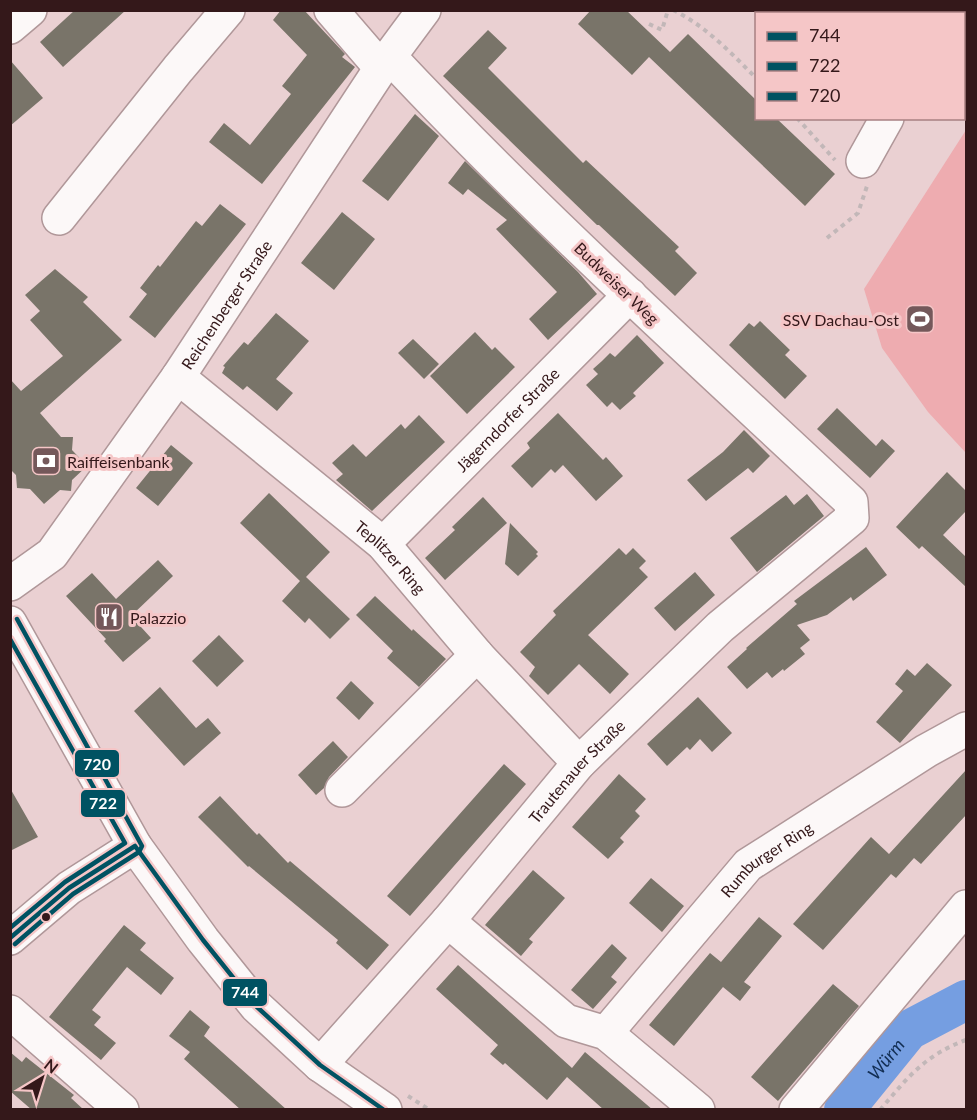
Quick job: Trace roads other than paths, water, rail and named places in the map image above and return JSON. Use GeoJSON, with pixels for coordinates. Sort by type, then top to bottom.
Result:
{"type":"FeatureCollection","features":[{"type":"Feature","properties":{"kind":"street"},"geometry":{"type":"LineString","coordinates":[[10,27],[30,10]]}},
{"type":"Feature","properties":{"kind":"street"},"geometry":{"type":"LineString","coordinates":[[59,218],[228,10]]}},
{"type":"Feature","properties":{"kind":"street","name":"Budweiser Weg"},"geometry":{"type":"LineString","coordinates":[[331,10],[851,502]]}},
{"type":"Feature","properties":{"kind":"street","name":"Reichenberger Straße"},"geometry":{"type":"LineString","coordinates":[[10,584],[52,554],[178,377],[385,63],[424,10]]}},
{"type":"Feature","properties":{"kind":"street"},"geometry":{"type":"LineString","coordinates":[[863,161],[886,120]]}},
{"type":"Feature","properties":{"kind":"street","name":"Jägerndorfer Straße"},"geometry":{"type":"LineString","coordinates":[[383,544],[630,295]]}},
{"type":"Feature","properties":{"kind":"street","name":"Teplitzer Ring"},"geometry":{"type":"LineString","coordinates":[[178,377],[383,544],[477,655],[579,763]]}},
{"type":"Feature","properties":{"kind":"street","name":"Trautenauer Straße"},"geometry":{"type":"LineString","coordinates":[[320,1065],[448,921],[579,763],[720,627],[852,518],[851,502]]}},
{"type":"Feature","properties":{"kind":"street"},"geometry":{"type":"LineString","coordinates":[[10,623],[135,846],[203,940],[256,1006],[320,1065],[392,1100]]}},
{"type":"Feature","properties":{"kind":"street"},"geometry":{"type":"LineString","coordinates":[[342,790],[477,655]]}},
{"type":"Feature","properties":{"kind":"street","name":"Rumburger Ring"},"geometry":{"type":"LineString","coordinates":[[606,1033],[748,865],[926,751],[966,729]]}},
{"type":"Feature","properties":{"kind":"street"},"geometry":{"type":"LineString","coordinates":[[10,938],[69,888],[135,846]]}},
{"type":"Feature","properties":{"kind":"street"},"geometry":{"type":"LineString","coordinates":[[795,1110],[966,907]]}},
{"type":"Feature","properties":{"kind":"street"},"geometry":{"type":"LineString","coordinates":[[448,921],[566,1021],[606,1033],[698,1110]]}},
{"type":"Feature","properties":{"kind":"street"},"geometry":{"type":"LineString","coordinates":[[10,1012],[122,1110]]}},
{"type":"Feature","properties":{"kind":"waterway","name":"Würm"},"geometry":{"type":"LineString","coordinates":[[844,1110],[909,1030],[966,1000]]}},
{"type":"Feature","properties":{"kind":"place","name":"SSV Dachau-Ost"},"geometry":{"type":"Point","coordinates":[920,319]}},
{"type":"Feature","properties":{"kind":"place","name":"Raiffeisenbank"},"geometry":{"type":"Point","coordinates":[46,461]}},
{"type":"Feature","properties":{"kind":"place","name":"Palazzio"},"geometry":{"type":"Point","coordinates":[109,617]}}]}
